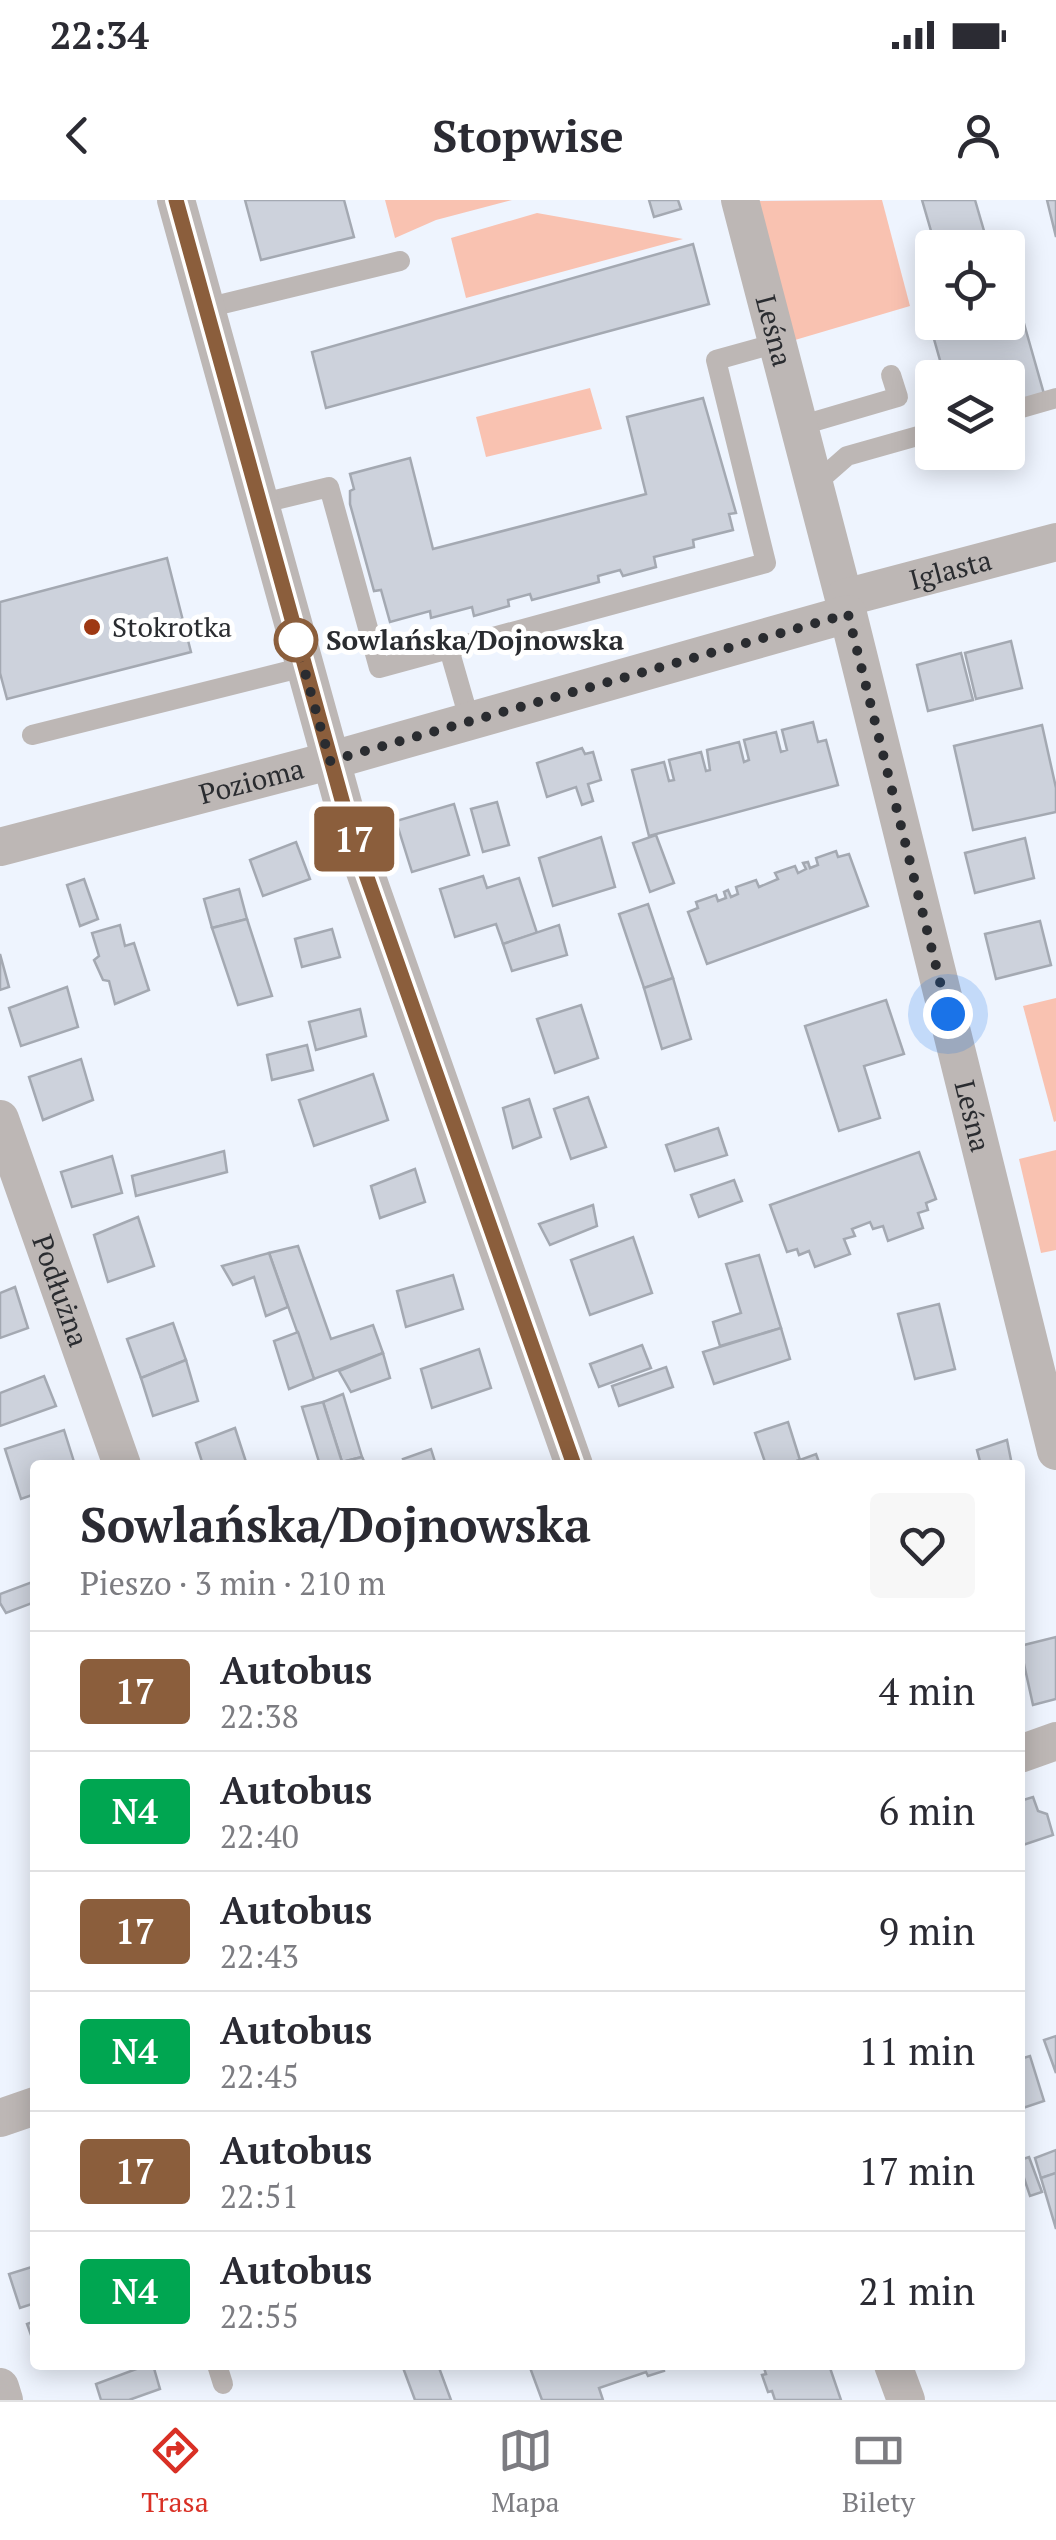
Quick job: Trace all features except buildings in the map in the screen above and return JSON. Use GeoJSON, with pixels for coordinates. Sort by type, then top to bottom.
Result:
{"type":"FeatureCollection","features":[{"type":"Feature","properties":{"kind":"street"},"geometry":{"type":"LineString","coordinates":[[176,200],[330,761],[572,1460]]}},
{"type":"Feature","properties":{"kind":"street","name":"Leśna"},"geometry":{"type":"LineString","coordinates":[[740,200],[846,606],[1056,1451]]}},
{"type":"Feature","properties":{"kind":"street","name":"Iglasta"},"geometry":{"type":"LineString","coordinates":[[846,606],[1056,542]]}},
{"type":"Feature","properties":{"kind":"street","name":"Pozioma"},"geometry":{"type":"LineString","coordinates":[[0,846],[470,722],[846,606]]}},
{"type":"Feature","properties":{"kind":"street","name":"Podłużna"},"geometry":{"type":"LineString","coordinates":[[0,1119],[120,1460]]}},
{"type":"Feature","properties":{"kind":"street"},"geometry":{"type":"LineString","coordinates":[[1025,1752],[1056,1741]]}},
{"type":"Feature","properties":{"kind":"street"},"geometry":{"type":"LineString","coordinates":[[0,2118],[30,2108]]}},
{"type":"Feature","properties":{"kind":"street"},"geometry":{"type":"LineString","coordinates":[[895,2370],[906,2400]]}},
{"type":"Feature","properties":{"kind":"street"},"geometry":{"type":"LineString","coordinates":[[0,2387],[4,2400]]}},
{"type":"Feature","properties":{"kind":"lane"},"geometry":{"type":"LineString","coordinates":[[206,308],[400,261]]}},
{"type":"Feature","properties":{"kind":"lane"},"geometry":{"type":"LineString","coordinates":[[259,504],[329,486],[379,668],[766,562],[716,360],[778,343]]}},
{"type":"Feature","properties":{"kind":"lane"},"geometry":{"type":"LineString","coordinates":[[799,426],[898,397],[892,376]]}},
{"type":"Feature","properties":{"kind":"lane"},"geometry":{"type":"LineString","coordinates":[[1025,407],[1056,398]]}},
{"type":"Feature","properties":{"kind":"lane"},"geometry":{"type":"LineString","coordinates":[[814,485],[848,456],[915,437]]}},
{"type":"Feature","properties":{"kind":"lane"},"geometry":{"type":"LineString","coordinates":[[450,650],[470,722]]}},
{"type":"Feature","properties":{"kind":"lane"},"geometry":{"type":"LineString","coordinates":[[32,735],[304,667]]}},
{"type":"Feature","properties":{"kind":"shaded area"},"geometry":{"type":"Polygon","coordinates":[[[385,200],[512,200],[436,220],[395,238],[385,200]]]}},
{"type":"Feature","properties":{"kind":"shaded area"},"geometry":{"type":"Polygon","coordinates":[[[882,200],[910,306],[795,340],[759,201],[882,200]]]}},
{"type":"Feature","properties":{"kind":"shaded area"},"geometry":{"type":"Polygon","coordinates":[[[537,213],[683,239],[466,298],[451,238],[537,213]]]}},
{"type":"Feature","properties":{"kind":"shaded area"},"geometry":{"type":"Polygon","coordinates":[[[590,388],[602,429],[486,457],[476,417],[590,388]]]}},
{"type":"Feature","properties":{"kind":"shaded area"},"geometry":{"type":"Polygon","coordinates":[[[1056,998],[1056,1121],[1054,1122],[1023,1006],[1056,998]]]}},
{"type":"Feature","properties":{"kind":"shaded area"},"geometry":{"type":"Polygon","coordinates":[[[1056,1150],[1056,1250],[1041,1253],[1019,1159],[1056,1150]]]}},
{"type":"Feature","properties":{"kind":"bus line","name":"17"},"geometry":{"type":"LineString","coordinates":[[176,200],[350,829],[572,1460]]}},
{"type":"Feature","properties":{"kind":"place","name":"Stokrotka"},"geometry":{"type":"Point","coordinates":[92,627]}},
{"type":"Feature","properties":{"kind":"place","name":"Sowlańska/Dojnowska"},"geometry":{"type":"Point","coordinates":[296,640]}},
{"type":"Feature","properties":{"kind":"route"},"geometry":{"type":"LineString","coordinates":[[296,640],[330,761],[848,614],[948,1014]]}}]}
